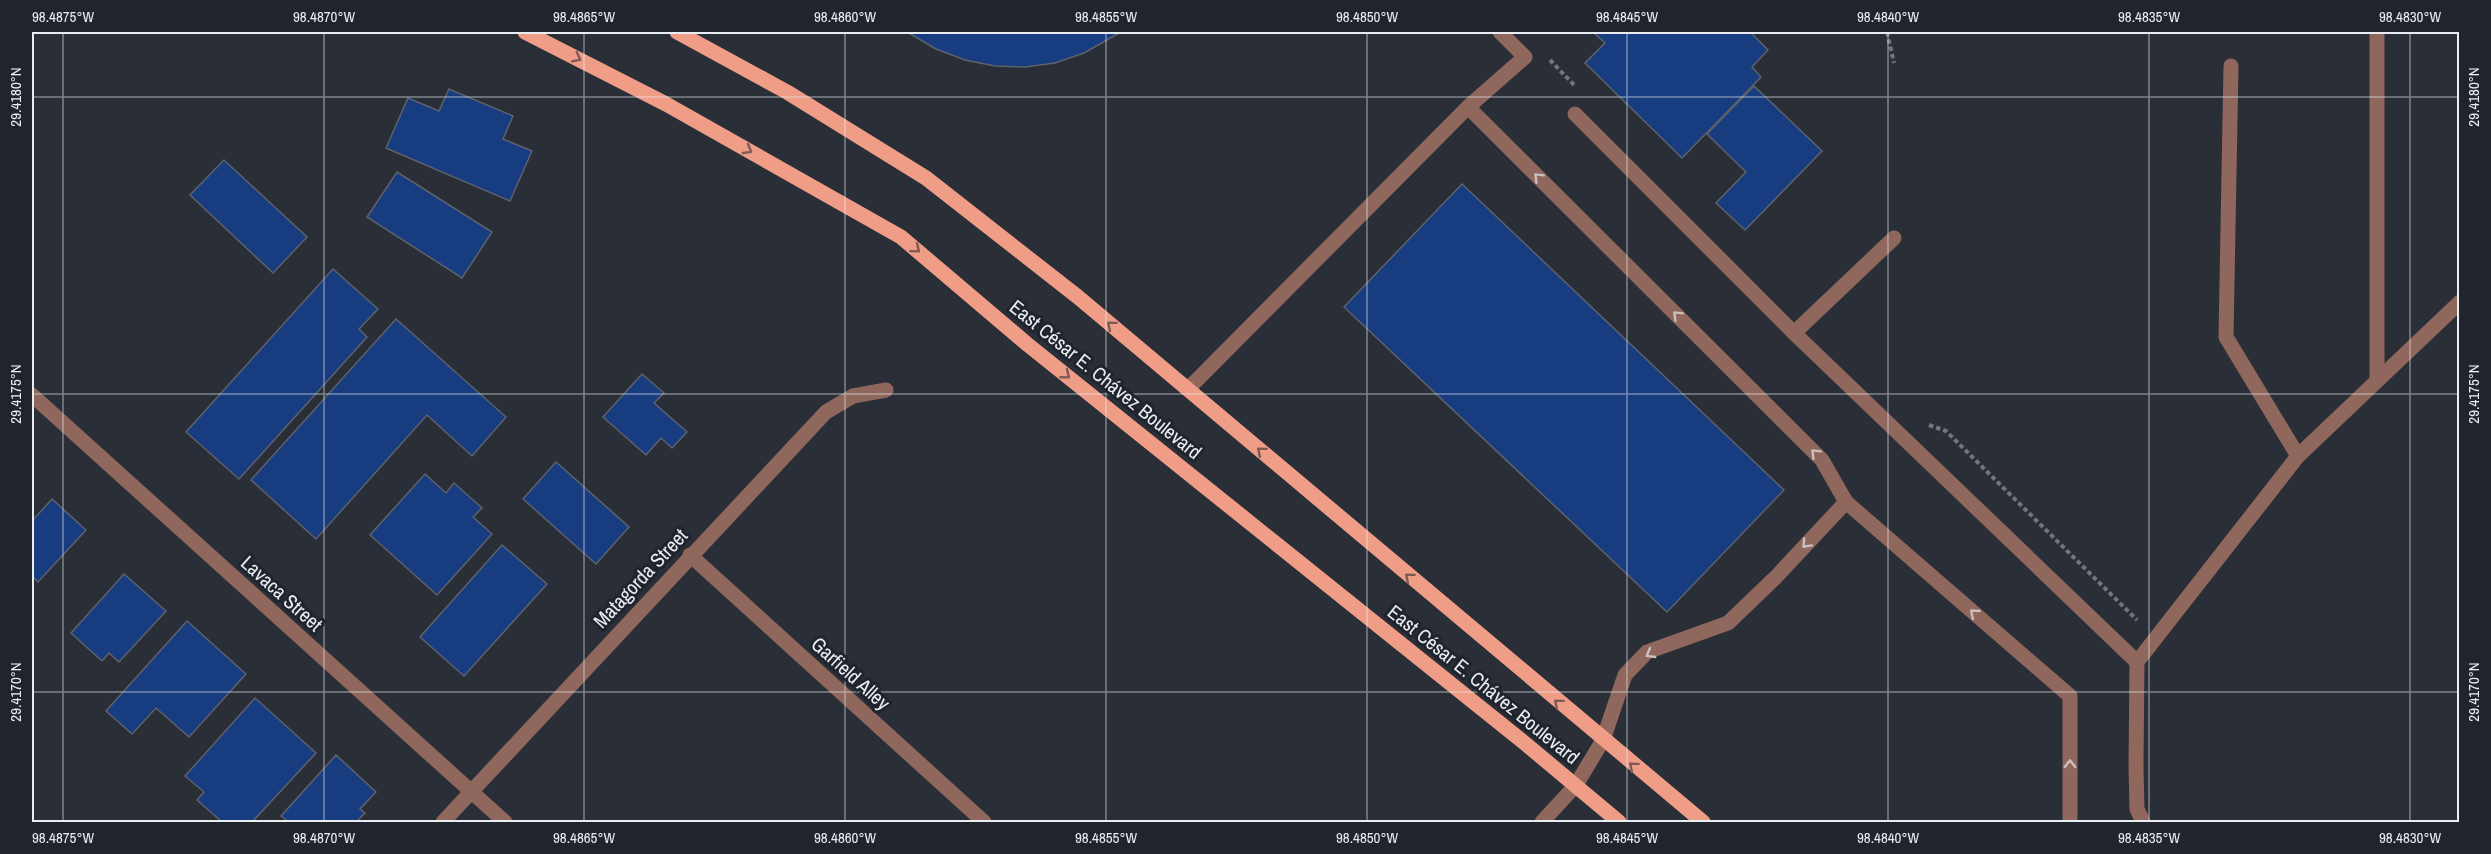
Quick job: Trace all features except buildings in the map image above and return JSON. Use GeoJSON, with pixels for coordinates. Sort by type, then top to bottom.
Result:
{"type":"FeatureCollection","features":[{"type":"Feature","properties":{"kind":"main road","name":"East César E. Chávez Boulevard"},"geometry":{"type":"LineString","coordinates":[[525,32],[666,104],[901,237],[1027,344],[1619,822]]}},
{"type":"Feature","properties":{"kind":"main road","name":"East César E. Chávez Boulevard"},"geometry":{"type":"LineString","coordinates":[[677,32],[787,92],[926,178],[1078,297],[1703,822]]}},
{"type":"Feature","properties":{"kind":"street"},"geometry":{"type":"LineString","coordinates":[[1188,389],[1468,107],[1525,57],[1500,32]]}},
{"type":"Feature","properties":{"kind":"street"},"geometry":{"type":"LineString","coordinates":[[2377,32],[2377,380]]}},
{"type":"Feature","properties":{"kind":"street"},"geometry":{"type":"LineString","coordinates":[[2231,66],[2226,337],[2298,456]]}},
{"type":"Feature","properties":{"kind":"street"},"geometry":{"type":"LineString","coordinates":[[1468,107],[1822,460],[1846,502],[2070,696],[2070,822]]}},
{"type":"Feature","properties":{"kind":"street"},"geometry":{"type":"LineString","coordinates":[[1575,114],[1794,333],[2138,662]]}},
{"type":"Feature","properties":{"kind":"street"},"geometry":{"type":"LineString","coordinates":[[1794,333],[1894,238]]}},
{"type":"Feature","properties":{"kind":"street"},"geometry":{"type":"LineString","coordinates":[[2143,822],[2138,809],[2136,767],[2138,662],[2298,456],[2460,302]]}},
{"type":"Feature","properties":{"kind":"street","name":"Matagorda Street"},"geometry":{"type":"LineString","coordinates":[[442,822],[826,412],[853,396],[886,390]]}},
{"type":"Feature","properties":{"kind":"street","name":"Lavaca Street"},"geometry":{"type":"LineString","coordinates":[[32,395],[505,822]]}},
{"type":"Feature","properties":{"kind":"street"},"geometry":{"type":"LineString","coordinates":[[1542,822],[1576,785],[1603,740],[1625,675],[1647,652],[1728,623],[1776,577],[1846,502]]}},
{"type":"Feature","properties":{"kind":"street","name":"Garfield Alley"},"geometry":{"type":"LineString","coordinates":[[690,555],[984,822]]}},
{"type":"Feature","properties":{"kind":"path"},"geometry":{"type":"LineString","coordinates":[[1887,32],[1894,63]]}}]}
